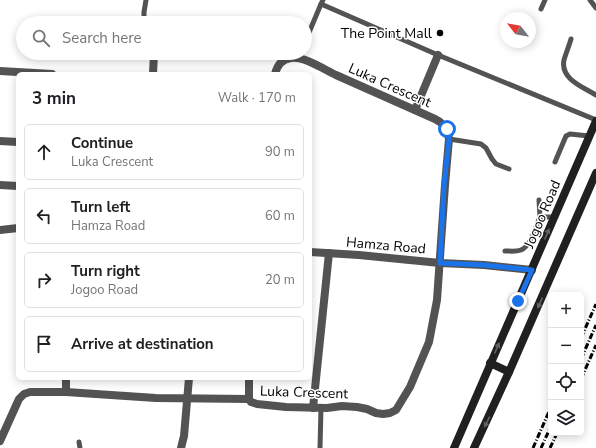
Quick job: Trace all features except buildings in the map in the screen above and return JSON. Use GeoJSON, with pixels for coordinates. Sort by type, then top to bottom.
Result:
{"type":"FeatureCollection","features":[{"type":"Feature","properties":{"kind":"main road","name":"Jogoo Road"},"geometry":{"type":"LineString","coordinates":[[454,448],[596,121]]}},
{"type":"Feature","properties":{"kind":"main road"},"geometry":{"type":"LineString","coordinates":[[474,448],[510,372],[596,173]]}},
{"type":"Feature","properties":{"kind":"main road"},"geometry":{"type":"LineString","coordinates":[[490,363],[510,372]]}},
{"type":"Feature","properties":{"kind":"street"},"geometry":{"type":"LineString","coordinates":[[415,110],[438,55]]}},
{"type":"Feature","properties":{"kind":"street"},"geometry":{"type":"LineString","coordinates":[[152,72],[153,60]]}},
{"type":"Feature","properties":{"kind":"street","name":"Luka Crescent"},"geometry":{"type":"LineString","coordinates":[[276,72],[280,64],[286,60]]}},
{"type":"Feature","properties":{"kind":"street","name":"Luka Crescent"},"geometry":{"type":"LineString","coordinates":[[249,380],[249,399],[257,404],[317,408],[333,408],[342,406],[357,407],[376,413],[390,413],[396,410],[410,387],[429,342],[437,300],[444,185],[449,139],[447,129],[444,125],[434,119],[306,60]]}},
{"type":"Feature","properties":{"kind":"street"},"geometry":{"type":"LineString","coordinates":[[0,71],[17,72]]}},
{"type":"Feature","properties":{"kind":"street"},"geometry":{"type":"LineString","coordinates":[[0,141],[16,142]]}},
{"type":"Feature","properties":{"kind":"street"},"geometry":{"type":"LineString","coordinates":[[0,185],[16,186]]}},
{"type":"Feature","properties":{"kind":"street"},"geometry":{"type":"LineString","coordinates":[[0,230],[16,228]]}},
{"type":"Feature","properties":{"kind":"street","name":"Hamza Road"},"geometry":{"type":"LineString","coordinates":[[312,252],[532,270]]}},
{"type":"Feature","properties":{"kind":"street"},"geometry":{"type":"LineString","coordinates":[[317,408],[329,253]]}},
{"type":"Feature","properties":{"kind":"street"},"geometry":{"type":"LineString","coordinates":[[66,380],[66,392]]}},
{"type":"Feature","properties":{"kind":"street"},"geometry":{"type":"LineString","coordinates":[[181,448],[184,436],[189,380]]}},
{"type":"Feature","properties":{"kind":"street"},"geometry":{"type":"LineString","coordinates":[[0,441],[19,399],[24,394],[30,392],[66,392],[187,399],[249,399]]}},
{"type":"Feature","properties":{"kind":"lane"},"geometry":{"type":"LineString","coordinates":[[144,16],[146,0]]}},
{"type":"Feature","properties":{"kind":"lane"},"geometry":{"type":"LineString","coordinates":[[541,9],[546,0]]}},
{"type":"Feature","properties":{"kind":"lane"},"geometry":{"type":"LineString","coordinates":[[590,0],[596,8]]}},
{"type":"Feature","properties":{"kind":"lane"},"geometry":{"type":"LineString","coordinates":[[312,26],[322,2],[438,55],[596,121]]}},
{"type":"Feature","properties":{"kind":"lane"},"geometry":{"type":"LineString","coordinates":[[572,39],[564,62],[565,71],[569,78],[596,95]]}},
{"type":"Feature","properties":{"kind":"lane"},"geometry":{"type":"LineString","coordinates":[[555,162],[566,136],[570,134],[590,136]]}},
{"type":"Feature","properties":{"kind":"lane"},"geometry":{"type":"LineString","coordinates":[[449,139],[481,144],[486,148],[496,164],[509,169]]}},
{"type":"Feature","properties":{"kind":"lane"},"geometry":{"type":"LineString","coordinates":[[505,251],[511,252],[522,250],[529,242],[540,217],[539,200]]}},
{"type":"Feature","properties":{"kind":"lane"},"geometry":{"type":"LineString","coordinates":[[540,217],[554,217]]}},
{"type":"Feature","properties":{"kind":"lane"},"geometry":{"type":"LineString","coordinates":[[317,408],[320,448]]}},
{"type":"Feature","properties":{"kind":"lane"},"geometry":{"type":"LineString","coordinates":[[79,442],[80,448]]}},
{"type":"Feature","properties":{"kind":"railway"},"geometry":{"type":"LineString","coordinates":[[584,331],[596,304]]}},
{"type":"Feature","properties":{"kind":"railway"},"geometry":{"type":"LineString","coordinates":[[584,352],[596,325]]}},
{"type":"Feature","properties":{"kind":"railway"},"geometry":{"type":"LineString","coordinates":[[584,372],[596,345]]}},
{"type":"Feature","properties":{"kind":"railway"},"geometry":{"type":"LineString","coordinates":[[533,448],[548,414]]}},
{"type":"Feature","properties":{"kind":"railway"},"geometry":{"type":"LineString","coordinates":[[541,448],[548,433]]}},
{"type":"Feature","properties":{"kind":"railway"},"geometry":{"type":"LineString","coordinates":[[550,448],[556,436]]}},
{"type":"Feature","properties":{"kind":"place","name":"The Point Mall"},"geometry":{"type":"Point","coordinates":[440,33]}},
{"type":"Feature","properties":{"kind":"route"},"geometry":{"type":"LineString","coordinates":[[447,129],[449,139],[444,185],[440,263],[513,267],[532,270],[518,301]]}}]}
